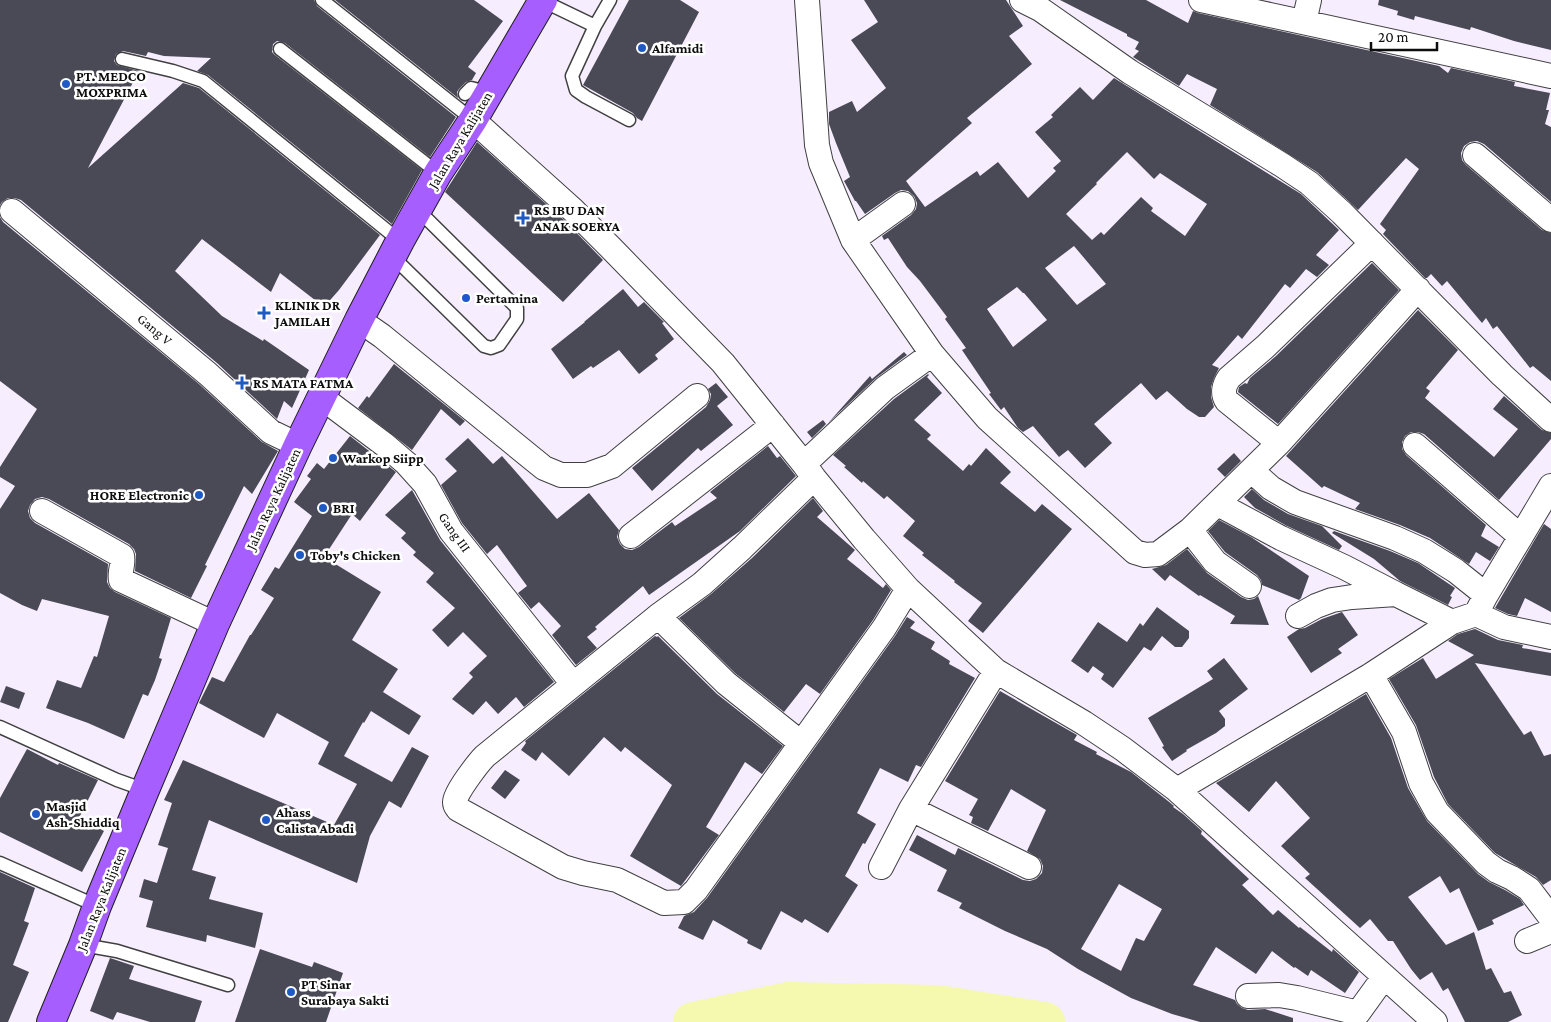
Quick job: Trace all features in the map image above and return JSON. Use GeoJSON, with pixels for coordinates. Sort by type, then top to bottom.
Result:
{"type":"FeatureCollection","features":[{"type":"Feature","properties":{"kind":"main road","name":"Jalan Raya Kalijaten"},"geometry":{"type":"LineString","coordinates":[[50,1022],[84,945],[97,906],[216,624],[321,397],[396,249],[438,173],[473,120],[476,95],[543,0]]}},
{"type":"Feature","properties":{"kind":"street"},"geometry":{"type":"LineString","coordinates":[[807,0],[817,145],[821,162],[853,240],[924,360],[1135,552],[1145,555],[1158,554],[1190,530],[1218,504],[1280,443],[1418,289]]}},
{"type":"Feature","properties":{"kind":"street"},"geometry":{"type":"LineString","coordinates":[[1022,0],[1040,9],[1130,72],[1282,165],[1323,194],[1502,375],[1551,420]]}},
{"type":"Feature","properties":{"kind":"street"},"geometry":{"type":"LineString","coordinates":[[1202,0],[1306,11],[1551,76]]}},
{"type":"Feature","properties":{"kind":"street"},"geometry":{"type":"LineString","coordinates":[[473,120],[611,248],[723,364],[864,539],[908,589],[996,671],[1084,723],[1123,749],[1177,790],[1435,1022]]}},
{"type":"Feature","properties":{"kind":"street"},"geometry":{"type":"LineString","coordinates":[[1475,155],[1551,220]]}},
{"type":"Feature","properties":{"kind":"street"},"geometry":{"type":"LineString","coordinates":[[853,240],[903,204]]}},
{"type":"Feature","properties":{"kind":"street","name":"Gang V"},"geometry":{"type":"LineString","coordinates":[[12,211],[208,374],[271,432],[298,445]]}},
{"type":"Feature","properties":{"kind":"street"},"geometry":{"type":"LineString","coordinates":[[1280,443],[1227,401],[1224,397],[1225,384],[1229,378],[1266,346],[1372,243]]}},
{"type":"Feature","properties":{"kind":"street"},"geometry":{"type":"LineString","coordinates":[[359,320],[382,336],[544,468],[561,475],[587,475],[612,466],[697,396]]}},
{"type":"Feature","properties":{"kind":"street"},"geometry":{"type":"LineString","coordinates":[[908,589],[884,628],[690,897],[684,902],[664,903],[617,880],[563,867],[455,806],[454,800],[480,761],[658,616],[702,584],[742,548],[885,388],[924,360]]}},
{"type":"Feature","properties":{"kind":"street","name":"Gang III"},"geometry":{"type":"LineString","coordinates":[[321,397],[385,445],[406,463],[425,484],[451,531],[573,684]]}},
{"type":"Feature","properties":{"kind":"street"},"geometry":{"type":"LineString","coordinates":[[631,536],[773,426]]}},
{"type":"Feature","properties":{"kind":"street"},"geometry":{"type":"LineString","coordinates":[[1415,445],[1521,537]]}},
{"type":"Feature","properties":{"kind":"street"},"geometry":{"type":"LineString","coordinates":[[1252,471],[1271,488],[1294,502],[1395,538],[1424,551],[1456,571],[1481,605],[1504,627],[1551,637]]}},
{"type":"Feature","properties":{"kind":"street"},"geometry":{"type":"LineString","coordinates":[[1177,790],[1371,675],[1481,605],[1551,486]]}},
{"type":"Feature","properties":{"kind":"street"},"geometry":{"type":"LineString","coordinates":[[1218,504],[1281,538],[1344,567],[1396,594],[1446,626]]}},
{"type":"Feature","properties":{"kind":"street"},"geometry":{"type":"LineString","coordinates":[[42,511],[122,556],[120,576],[122,580],[216,624]]}},
{"type":"Feature","properties":{"kind":"street"},"geometry":{"type":"LineString","coordinates":[[1190,530],[1215,562],[1249,586]]}},
{"type":"Feature","properties":{"kind":"street"},"geometry":{"type":"LineString","coordinates":[[1298,616],[1332,600],[1396,594]]}},
{"type":"Feature","properties":{"kind":"street"},"geometry":{"type":"LineString","coordinates":[[658,616],[726,683],[801,743]]}},
{"type":"Feature","properties":{"kind":"street"},"geometry":{"type":"LineString","coordinates":[[881,867],[911,809],[996,671]]}},
{"type":"Feature","properties":{"kind":"street"},"geometry":{"type":"LineString","coordinates":[[1371,675],[1404,732],[1421,783],[1437,812],[1486,863],[1529,889],[1551,918]]}},
{"type":"Feature","properties":{"kind":"street"},"geometry":{"type":"LineString","coordinates":[[911,809],[1029,867]]}},
{"type":"Feature","properties":{"kind":"street"},"geometry":{"type":"LineString","coordinates":[[1528,941],[1551,931]]}},
{"type":"Feature","properties":{"kind":"street"},"geometry":{"type":"LineString","coordinates":[[1248,996],[1279,995],[1297,998],[1364,1018],[1384,977]]}},
{"type":"Feature","properties":{"kind":"lane"},"geometry":{"type":"LineString","coordinates":[[322,0],[473,120]]}},
{"type":"Feature","properties":{"kind":"lane"},"geometry":{"type":"LineString","coordinates":[[543,0],[595,26]]}},
{"type":"Feature","properties":{"kind":"lane"},"geometry":{"type":"LineString","coordinates":[[610,0],[595,26],[572,76],[576,90],[629,120]]}},
{"type":"Feature","properties":{"kind":"lane"},"geometry":{"type":"LineString","coordinates":[[280,49],[438,173]]}},
{"type":"Feature","properties":{"kind":"lane"},"geometry":{"type":"LineString","coordinates":[[122,59],[173,71],[203,81],[396,249],[484,346],[491,348],[499,345],[517,319],[517,308],[418,210]]}},
{"type":"Feature","properties":{"kind":"lane"},"geometry":{"type":"LineString","coordinates":[[0,727],[117,780],[145,790]]}},
{"type":"Feature","properties":{"kind":"lane"},"geometry":{"type":"LineString","coordinates":[[0,863],[97,906]]}},
{"type":"Feature","properties":{"kind":"lane"},"geometry":{"type":"LineString","coordinates":[[84,945],[117,952],[228,986]]}},
{"type":"Feature","properties":{"kind":"building"},"geometry":{"type":"Polygon","coordinates":[[[0,0],[314,0],[317,6],[456,117],[430,157],[285,43],[277,41],[273,44],[272,52],[275,55],[422,170],[392,224],[208,75],[197,71],[211,58],[164,56],[148,52],[146,56],[123,51],[116,54],[114,61],[117,65],[139,71],[88,168],[183,83],[199,88],[380,235],[324,307],[280,273],[271,292],[202,239],[175,271],[222,316],[263,341],[264,339],[309,370],[292,408],[284,401],[277,419],[217,363],[21,200],[8,198],[0,205],[0,0]]]}},
{"type":"Feature","properties":{"kind":"building"},"geometry":{"type":"Polygon","coordinates":[[[335,0],[474,0],[503,21],[468,67],[476,73],[472,80],[466,82],[459,89],[457,92],[458,98],[335,0]]]}},
{"type":"Feature","properties":{"kind":"building","name":"Alfamidi"},"geometry":{"type":"Polygon","coordinates":[[[629,0],[680,0],[699,12],[642,121],[633,113],[583,85],[629,0]]]}},
{"type":"Feature","properties":{"kind":"building"},"geometry":{"type":"Polygon","coordinates":[[[864,0],[1006,0],[1023,26],[1009,36],[1032,64],[967,118],[972,123],[906,181],[925,207],[977,171],[980,176],[998,162],[1028,198],[1056,171],[1053,168],[1061,161],[1035,132],[1053,117],[1051,115],[1080,87],[1093,100],[1114,78],[1301,194],[1339,230],[1316,255],[1329,265],[1317,277],[1306,269],[1290,288],[1285,284],[1242,339],[1238,335],[1212,365],[1219,368],[1211,387],[1214,407],[1205,417],[1199,417],[1187,409],[1167,391],[1156,400],[1141,383],[1094,424],[1112,443],[1085,468],[1068,450],[1059,457],[1033,426],[1023,432],[1018,428],[1004,407],[1001,410],[962,350],[966,348],[945,319],[947,317],[907,267],[888,238],[884,240],[882,236],[911,215],[916,209],[917,203],[914,196],[908,191],[901,190],[865,214],[844,181],[850,177],[829,124],[829,112],[852,101],[857,112],[886,88],[851,40],[878,22],[864,0]],[[1127,152],[1066,214],[1092,240],[1101,232],[1104,235],[1141,197],[1153,208],[1151,211],[1185,236],[1207,204],[1160,173],[1154,179],[1127,152]],[[1074,246],[1045,268],[1077,305],[1106,284],[1074,246]],[[1017,287],[987,309],[1013,347],[1047,320],[1017,287]]]}},
{"type":"Feature","properties":{"kind":"building"},"geometry":{"type":"Polygon","coordinates":[[[1060,0],[1146,0],[1188,23],[1193,11],[1439,66],[1448,73],[1451,68],[1515,82],[1514,86],[1550,93],[1546,110],[1549,110],[1545,124],[1551,127],[1551,202],[1484,144],[1477,141],[1470,142],[1464,146],[1461,153],[1462,160],[1466,165],[1542,230],[1551,233],[1551,381],[1533,366],[1530,368],[1497,326],[1493,329],[1486,318],[1482,323],[1447,281],[1442,286],[1431,274],[1425,278],[1383,234],[1386,230],[1380,224],[1419,169],[1406,158],[1358,210],[1317,172],[1210,105],[1217,89],[1187,74],[1179,86],[1133,57],[1139,51],[1135,49],[1139,42],[1060,0]]]}},
{"type":"Feature","properties":{"kind":"building"},"geometry":{"type":"Polygon","coordinates":[[[1379,0],[1551,0],[1551,50],[1514,41],[1471,27],[1470,30],[1415,16],[1414,20],[1397,15],[1398,11],[1378,5],[1379,0]]]}},
{"type":"Feature","properties":{"kind":"building","name":"RS IBU DAN ANAK SOERYA"},"geometry":{"type":"Polygon","coordinates":[[[477,142],[564,220],[603,260],[563,302],[445,192],[477,142]]]}},
{"type":"Feature","properties":{"kind":"building"},"geometry":{"type":"Polygon","coordinates":[[[0,217],[3,222],[199,384],[262,442],[278,451],[252,494],[244,486],[191,598],[135,571],[136,554],[129,544],[49,499],[42,497],[35,499],[30,505],[28,511],[30,518],[35,523],[108,564],[107,582],[110,588],[171,618],[159,658],[162,659],[155,680],[148,696],[143,694],[124,739],[88,723],[46,708],[57,680],[81,688],[94,656],[97,657],[109,616],[42,599],[37,611],[0,593],[0,509],[15,486],[0,477],[0,467],[37,409],[0,381],[0,217]]]}},
{"type":"Feature","properties":{"kind":"building"},"geometry":{"type":"Polygon","coordinates":[[[1372,263],[1399,290],[1278,424],[1238,392],[1239,387],[1245,383],[1247,384],[1250,378],[1276,356],[1372,263]]]}},
{"type":"Feature","properties":{"kind":"building"},"geometry":{"type":"Polygon","coordinates":[[[623,289],[638,307],[644,302],[664,322],[662,323],[674,339],[655,355],[658,359],[639,374],[619,350],[573,379],[551,349],[623,289]]]}},
{"type":"Feature","properties":{"kind":"building"},"geometry":{"type":"Polygon","coordinates":[[[1418,310],[1458,350],[1426,388],[1430,391],[1425,398],[1494,457],[1518,429],[1493,409],[1504,396],[1542,430],[1551,433],[1551,439],[1499,500],[1424,434],[1411,432],[1405,436],[1402,442],[1402,449],[1406,455],[1486,525],[1481,536],[1499,547],[1490,561],[1476,552],[1469,564],[1430,538],[1355,509],[1360,503],[1324,486],[1322,488],[1286,456],[1418,310]]]}},
{"type":"Feature","properties":{"kind":"building"},"geometry":{"type":"Polygon","coordinates":[[[904,352],[907,355],[876,378],[829,422],[870,376],[872,379],[904,352]]]}},
{"type":"Feature","properties":{"kind":"building"},"geometry":{"type":"Polygon","coordinates":[[[394,364],[465,421],[460,426],[441,409],[412,450],[358,408],[367,396],[369,398],[394,364]]]}},
{"type":"Feature","properties":{"kind":"building"},"geometry":{"type":"Polygon","coordinates":[[[928,374],[927,377],[942,393],[914,420],[931,435],[927,439],[963,471],[969,464],[971,466],[986,448],[1011,472],[1000,483],[1035,512],[1042,504],[1072,529],[983,633],[968,621],[982,603],[922,555],[924,553],[903,536],[915,521],[887,496],[884,499],[863,481],[862,483],[833,455],[894,399],[928,374]]]}},
{"type":"Feature","properties":{"kind":"building"},"geometry":{"type":"Polygon","coordinates":[[[716,383],[728,397],[717,406],[733,425],[701,451],[698,448],[652,491],[632,468],[706,407],[711,394],[708,389],[716,383]]]}},
{"type":"Feature","properties":{"kind":"building"},"geometry":{"type":"Polygon","coordinates":[[[823,420],[826,424],[812,438],[807,432],[823,420]]]}},
{"type":"Feature","properties":{"kind":"building"},"geometry":{"type":"Polygon","coordinates":[[[350,436],[396,472],[360,521],[352,514],[324,557],[381,592],[352,640],[398,669],[383,692],[421,716],[409,735],[371,711],[344,756],[392,782],[412,747],[429,756],[401,808],[389,801],[370,836],[357,883],[209,820],[192,870],[216,877],[209,899],[263,913],[255,948],[207,935],[206,942],[146,927],[153,901],[139,897],[144,879],[157,883],[168,848],[158,845],[172,803],[164,800],[183,760],[334,825],[357,784],[318,764],[329,742],[277,713],[264,738],[199,703],[212,677],[224,682],[250,635],[274,598],[261,590],[275,567],[279,569],[312,516],[294,502],[311,479],[307,476],[317,463],[324,469],[350,436]]]}},
{"type":"Feature","properties":{"kind":"building"},"geometry":{"type":"Polygon","coordinates":[[[468,438],[493,464],[502,456],[557,519],[589,493],[619,530],[617,537],[620,544],[625,549],[632,550],[639,547],[672,522],[675,526],[717,498],[710,492],[768,446],[777,458],[780,456],[796,476],[740,531],[649,595],[643,586],[595,627],[597,629],[587,637],[597,648],[576,665],[552,635],[561,626],[539,602],[531,609],[518,593],[527,586],[497,545],[487,554],[462,523],[441,485],[457,471],[445,459],[468,438]]]}},
{"type":"Feature","properties":{"kind":"building"},"geometry":{"type":"Polygon","coordinates":[[[1234,453],[1241,461],[1225,477],[1217,469],[1234,453]]]}},
{"type":"Feature","properties":{"kind":"building"},"geometry":{"type":"Polygon","coordinates":[[[1252,489],[1264,500],[1288,514],[1322,526],[1342,546],[1339,550],[1287,526],[1255,508],[1244,497],[1252,489]]]}},
{"type":"Feature","properties":{"kind":"building"},"geometry":{"type":"Polygon","coordinates":[[[412,490],[440,540],[554,682],[524,707],[516,697],[498,714],[486,701],[473,715],[452,699],[473,677],[469,673],[487,656],[463,632],[448,647],[432,630],[455,608],[426,582],[434,573],[413,555],[416,552],[401,538],[406,533],[385,515],[412,490]]]}},
{"type":"Feature","properties":{"kind":"building"},"geometry":{"type":"Polygon","coordinates":[[[813,498],[823,511],[817,517],[855,550],[847,559],[883,588],[886,584],[891,590],[873,620],[820,694],[806,684],[784,712],[735,673],[679,618],[711,594],[752,558],[813,498]]]}},
{"type":"Feature","properties":{"kind":"building"},"geometry":{"type":"Polygon","coordinates":[[[1219,520],[1251,537],[1309,576],[1301,598],[1299,600],[1262,585],[1257,575],[1225,552],[1208,531],[1219,520]]]}},
{"type":"Feature","properties":{"kind":"building"},"geometry":{"type":"Polygon","coordinates":[[[1544,524],[1551,529],[1551,612],[1525,598],[1517,616],[1495,608],[1544,524]]]}},
{"type":"Feature","properties":{"kind":"building"},"geometry":{"type":"Polygon","coordinates":[[[1334,531],[1418,563],[1455,588],[1450,596],[1452,597],[1448,605],[1400,581],[1374,559],[1332,533],[1334,531]]]}},
{"type":"Feature","properties":{"kind":"building"},"geometry":{"type":"Polygon","coordinates":[[[1187,549],[1207,573],[1241,597],[1248,600],[1258,596],[1269,625],[1230,624],[1235,616],[1199,596],[1170,575],[1165,581],[1152,569],[1166,565],[1187,549]]]}},
{"type":"Feature","properties":{"kind":"building"},"geometry":{"type":"Polygon","coordinates":[[[1157,607],[1189,631],[1189,638],[1182,647],[1175,647],[1162,636],[1151,651],[1144,647],[1113,688],[1101,679],[1104,674],[1093,666],[1088,673],[1071,661],[1098,622],[1127,642],[1140,623],[1143,626],[1157,607]]]}},
{"type":"Feature","properties":{"kind":"building"},"geometry":{"type":"Polygon","coordinates":[[[1342,612],[1358,635],[1338,649],[1342,653],[1311,673],[1287,637],[1299,629],[1342,612]]]}},
{"type":"Feature","properties":{"kind":"building"},"geometry":{"type":"Polygon","coordinates":[[[907,617],[915,622],[910,628],[935,642],[931,649],[950,661],[949,664],[975,678],[921,767],[916,765],[908,782],[880,768],[857,813],[876,824],[845,876],[858,885],[828,933],[805,919],[802,923],[781,911],[761,950],[747,943],[748,940],[713,920],[703,940],[678,928],[684,916],[694,912],[707,898],[907,617]]]}},
{"type":"Feature","properties":{"kind":"building"},"geometry":{"type":"Polygon","coordinates":[[[1475,629],[1498,640],[1523,645],[1522,648],[1551,653],[1551,676],[1475,663],[1524,735],[1531,731],[1544,756],[1551,754],[1551,880],[1543,885],[1536,877],[1495,853],[1448,804],[1434,777],[1416,725],[1389,679],[1423,658],[1436,679],[1474,655],[1448,641],[1458,634],[1475,629]]]}},
{"type":"Feature","properties":{"kind":"building"},"geometry":{"type":"Polygon","coordinates":[[[655,636],[658,636],[717,694],[783,746],[762,774],[745,762],[706,827],[719,835],[681,886],[630,856],[672,785],[625,747],[621,752],[604,737],[569,776],[542,752],[536,761],[521,750],[526,743],[525,741],[655,636]]]}},
{"type":"Feature","properties":{"kind":"building"},"geometry":{"type":"Polygon","coordinates":[[[1224,658],[1248,689],[1219,711],[1225,719],[1225,726],[1172,761],[1162,747],[1164,746],[1148,718],[1213,679],[1207,671],[1224,658]]]}},
{"type":"Feature","properties":{"kind":"building"},"geometry":{"type":"Polygon","coordinates":[[[6,686],[25,693],[19,709],[0,702],[6,686]]]}},
{"type":"Feature","properties":{"kind":"building"},"geometry":{"type":"Polygon","coordinates":[[[1000,691],[1077,735],[1074,740],[1097,752],[1096,754],[1131,772],[1202,831],[1201,834],[1249,879],[1242,885],[1273,915],[1278,910],[1332,952],[1333,949],[1359,972],[1345,993],[1311,970],[1308,976],[1294,968],[1272,951],[1256,974],[1216,947],[1193,985],[1235,1000],[1242,1008],[1248,1010],[1265,1009],[1293,1018],[1293,1022],[1200,1022],[1172,1014],[1131,998],[1078,969],[1047,949],[959,908],[962,903],[937,891],[947,870],[909,850],[917,835],[955,855],[958,848],[1023,880],[1030,881],[1036,879],[1042,873],[1043,866],[1040,859],[1027,851],[1046,810],[1011,789],[988,831],[971,823],[973,817],[969,815],[978,799],[945,781],[1000,691]],[[1119,884],[1081,949],[1121,971],[1136,938],[1144,941],[1162,909],[1119,884]]]}},
{"type":"Feature","properties":{"kind":"building"},"geometry":{"type":"Polygon","coordinates":[[[1366,694],[1391,738],[1408,788],[1427,821],[1478,874],[1520,899],[1524,905],[1492,920],[1494,924],[1478,931],[1459,888],[1450,893],[1440,876],[1408,897],[1446,945],[1474,932],[1486,970],[1491,968],[1504,993],[1511,991],[1522,1015],[1508,1022],[1465,1022],[1448,988],[1443,991],[1432,972],[1420,980],[1393,941],[1388,941],[1370,919],[1360,928],[1305,878],[1310,874],[1281,846],[1310,818],[1276,781],[1249,812],[1216,783],[1366,694]]]}},
{"type":"Feature","properties":{"kind":"building","name":"Masjid Ash-Shiddiq"},"geometry":{"type":"Polygon","coordinates":[[[27,749],[58,765],[59,763],[98,780],[79,818],[104,831],[82,872],[0,832],[0,798],[27,749]]]}},
{"type":"Feature","properties":{"kind":"building"},"geometry":{"type":"Polygon","coordinates":[[[505,770],[520,780],[505,799],[491,788],[505,770]]]}},
{"type":"Feature","properties":{"kind":"building"},"geometry":{"type":"Polygon","coordinates":[[[0,872],[35,888],[24,921],[29,923],[13,965],[29,972],[8,1022],[0,1022],[0,872]]]}},
{"type":"Feature","properties":{"kind":"building","name":"PT Sinar Surabaya Sakti"},"geometry":{"type":"Polygon","coordinates":[[[260,949],[312,967],[314,962],[343,973],[326,1022],[235,1022],[260,949]]]}},
{"type":"Feature","properties":{"kind":"building"},"geometry":{"type":"Polygon","coordinates":[[[110,958],[134,966],[129,979],[202,1001],[195,1022],[150,1022],[117,1012],[113,1020],[90,1011],[110,958]]]}},
{"type":"Feature","properties":{"kind":"waterway"},"geometry":{"type":"LineString","coordinates":[[693,1022],[788,1002],[939,1005],[1045,1022]]}},
{"type":"Feature","properties":{"kind":"place","name":"Alfamidi"},"geometry":{"type":"Point","coordinates":[642,48]}},
{"type":"Feature","properties":{"kind":"place","name":"PT. MEDCO MOXPRIMA"},"geometry":{"type":"Point","coordinates":[66,84]}},
{"type":"Feature","properties":{"kind":"place","name":"RS IBU DAN ANAK SOERYA"},"geometry":{"type":"Point","coordinates":[523,218]}},
{"type":"Feature","properties":{"kind":"place","name":"Pertamina"},"geometry":{"type":"Point","coordinates":[466,298]}},
{"type":"Feature","properties":{"kind":"place","name":"KLINIK DR JAMILAH"},"geometry":{"type":"Point","coordinates":[264,313]}},
{"type":"Feature","properties":{"kind":"place","name":"RS MATA FATMA"},"geometry":{"type":"Point","coordinates":[242,383]}},
{"type":"Feature","properties":{"kind":"place","name":"Warkop Siipp"},"geometry":{"type":"Point","coordinates":[333,458]}},
{"type":"Feature","properties":{"kind":"place","name":"HORE Electronic"},"geometry":{"type":"Point","coordinates":[199,495]}},
{"type":"Feature","properties":{"kind":"place","name":"BRI"},"geometry":{"type":"Point","coordinates":[323,508]}},
{"type":"Feature","properties":{"kind":"place","name":"Toby's Chicken"},"geometry":{"type":"Point","coordinates":[300,555]}},
{"type":"Feature","properties":{"kind":"place","name":"Masjid Ash-Shiddiq"},"geometry":{"type":"Point","coordinates":[36,814]}},
{"type":"Feature","properties":{"kind":"place","name":"Ahass Calista Abadi"},"geometry":{"type":"Point","coordinates":[266,820]}},
{"type":"Feature","properties":{"kind":"place","name":"PT Sinar Surabaya Sakti"},"geometry":{"type":"Point","coordinates":[291,992]}}]}
